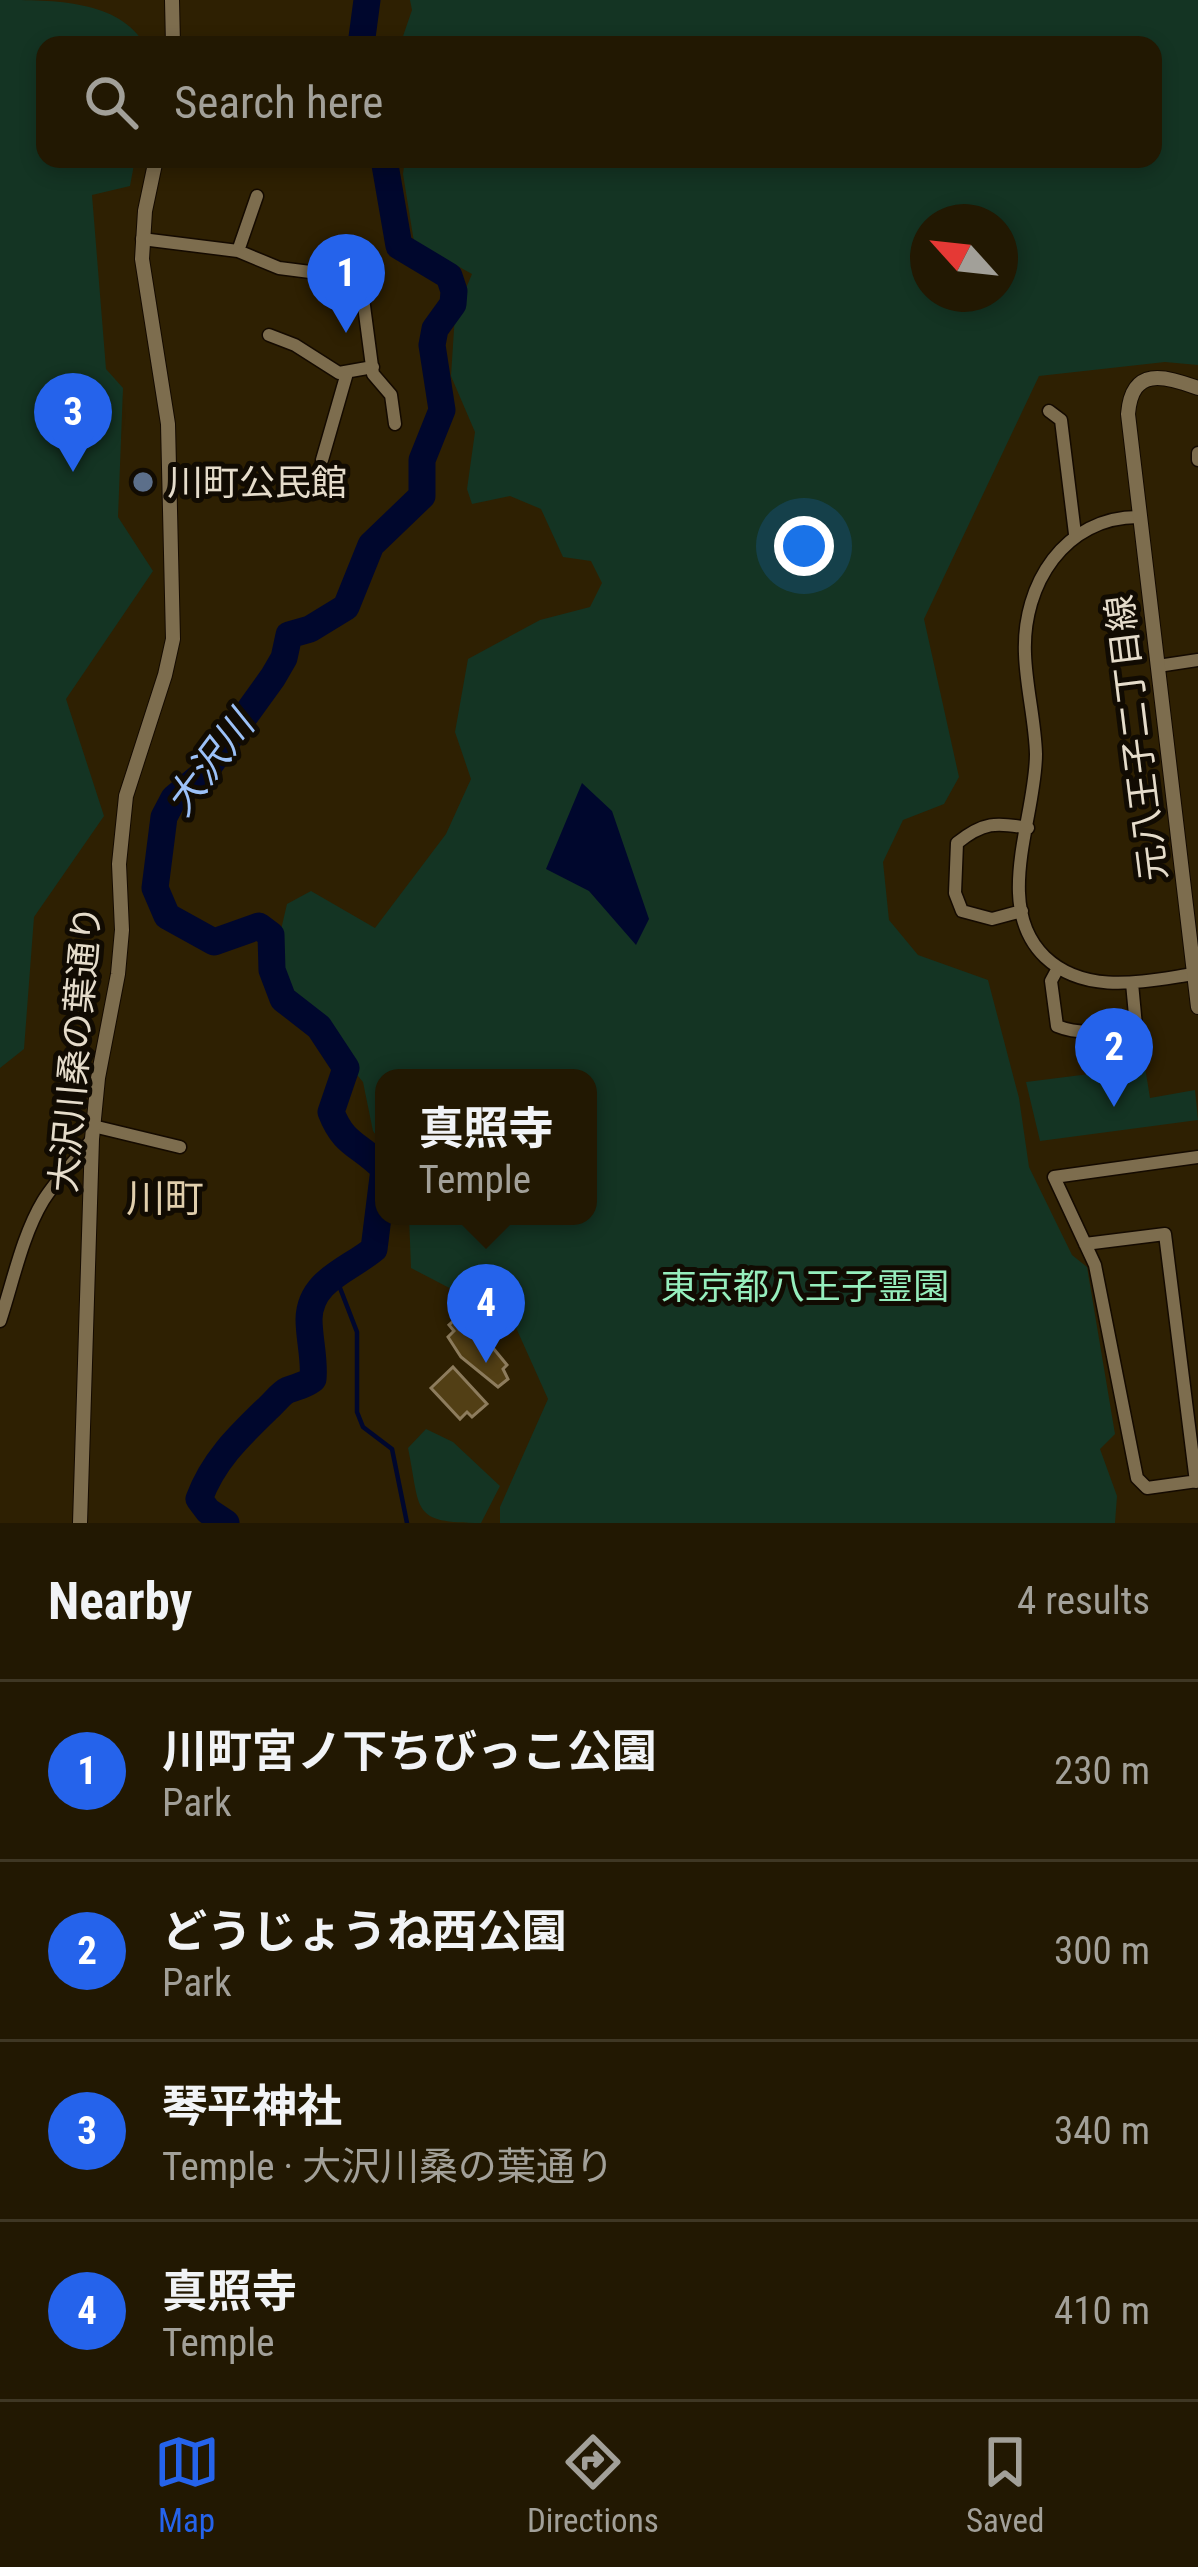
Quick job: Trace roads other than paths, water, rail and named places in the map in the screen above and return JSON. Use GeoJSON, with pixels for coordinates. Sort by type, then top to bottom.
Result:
{"type":"FeatureCollection","features":[{"type":"Feature","properties":{"kind":"street"},"geometry":{"type":"LineString","coordinates":[[172,0],[173,36]]}},
{"type":"Feature","properties":{"kind":"street","name":"大沢川桑の葉通り"},"geometry":{"type":"LineString","coordinates":[[80,1523],[92,1132],[118,974],[119,864],[126,796],[173,639],[169,430],[142,259],[155,168]]}},
{"type":"Feature","properties":{"kind":"street"},"geometry":{"type":"LineString","coordinates":[[238,251],[257,196]]}},
{"type":"Feature","properties":{"kind":"street"},"geometry":{"type":"LineString","coordinates":[[142,239],[238,251],[279,268],[357,278],[373,374],[391,395],[395,424]]}},
{"type":"Feature","properties":{"kind":"street"},"geometry":{"type":"LineString","coordinates":[[351,324],[367,322]]}},
{"type":"Feature","properties":{"kind":"street"},"geometry":{"type":"LineString","coordinates":[[269,335],[295,345],[339,373],[373,368]]}},
{"type":"Feature","properties":{"kind":"street"},"geometry":{"type":"LineString","coordinates":[[322,460],[347,373]]}},
{"type":"Feature","properties":{"kind":"street","name":"元八王子二丁目線"},"geometry":{"type":"LineString","coordinates":[[1198,388],[1155,376],[1139,383],[1129,396],[1127,414],[1198,1007]]}},
{"type":"Feature","properties":{"kind":"street"},"geometry":{"type":"LineString","coordinates":[[1049,411],[1061,420],[1076,534]]}},
{"type":"Feature","properties":{"kind":"street"},"geometry":{"type":"LineString","coordinates":[[1138,517],[1112,517],[1076,534],[1048,564],[1028,611],[1024,629],[1036,754],[1018,887],[1022,911],[1040,953],[1058,968],[1101,982],[1132,983],[1194,974]]}},
{"type":"Feature","properties":{"kind":"street"},"geometry":{"type":"LineString","coordinates":[[1158,666],[1198,659]]}},
{"type":"Feature","properties":{"kind":"street"},"geometry":{"type":"LineString","coordinates":[[1022,911],[992,919],[962,911],[955,893],[957,843],[992,822],[1028,828]]}},
{"type":"Feature","properties":{"kind":"street"},"geometry":{"type":"LineString","coordinates":[[1058,968],[1051,981],[1057,1026],[1066,1030],[1108,1032],[1136,1026],[1132,983]]}},
{"type":"Feature","properties":{"kind":"street"},"geometry":{"type":"LineString","coordinates":[[0,1321],[35,1215],[92,1132],[180,1148]]}},
{"type":"Feature","properties":{"kind":"street"},"geometry":{"type":"LineString","coordinates":[[1084,1244],[1165,1234],[1197,1482],[1147,1488],[1137,1478],[1095,1265],[1084,1244],[1054,1177],[1198,1157]]}},
{"type":"Feature","properties":{"kind":"water"},"geometry":{"type":"Polygon","coordinates":[[[582,783],[612,811],[649,919],[636,945],[589,891],[546,869],[582,783]]]}},
{"type":"Feature","properties":{"kind":"waterway","name":"大沢川"},"geometry":{"type":"LineString","coordinates":[[362,36],[367,0]]}},
{"type":"Feature","properties":{"kind":"waterway","name":"大沢川"},"geometry":{"type":"LineString","coordinates":[[375,1161],[336,1123],[331,1112],[346,1068],[319,1027],[283,999],[272,970],[271,935],[259,926],[214,942],[167,916],[155,888],[164,817],[174,798],[204,773],[273,677],[289,635],[310,629],[346,607],[371,545],[422,496],[422,460],[442,410],[432,345],[435,329],[453,304],[454,291],[449,276],[399,246],[386,168]]}},
{"type":"Feature","properties":{"kind":"waterway","name":"大沢川"},"geometry":{"type":"LineString","coordinates":[[226,1523],[199,1499],[211,1473],[280,1396],[313,1379],[311,1306],[323,1285],[374,1249],[377,1225]]}},
{"type":"Feature","properties":{"kind":"waterway"},"geometry":{"type":"LineString","coordinates":[[335,1275],[357,1332],[357,1412],[363,1427],[392,1449],[407,1523]]}},
{"type":"Feature","properties":{"kind":"place","name":"川町宮ノ下ちびっこ公園"},"geometry":{"type":"Point","coordinates":[346,333]}},
{"type":"Feature","properties":{"kind":"place","name":"琴平神社"},"geometry":{"type":"Point","coordinates":[73,472]}},
{"type":"Feature","properties":{"kind":"place","name":"川町公民館"},"geometry":{"type":"Point","coordinates":[143,482]}},
{"type":"Feature","properties":{"kind":"place","name":"どうじょうね西公園"},"geometry":{"type":"Point","coordinates":[1114,1107]}},
{"type":"Feature","properties":{"kind":"place","name":"真照寺"},"geometry":{"type":"Point","coordinates":[486,1363]}},
{"type":"Feature","properties":{"kind":"district","name":"川町"},"geometry":{"type":"Point","coordinates":[165,1198]}},
{"type":"Feature","properties":{"kind":"park label","name":"東京都八王子霊園"},"geometry":{"type":"Point","coordinates":[805,1286]}}]}
